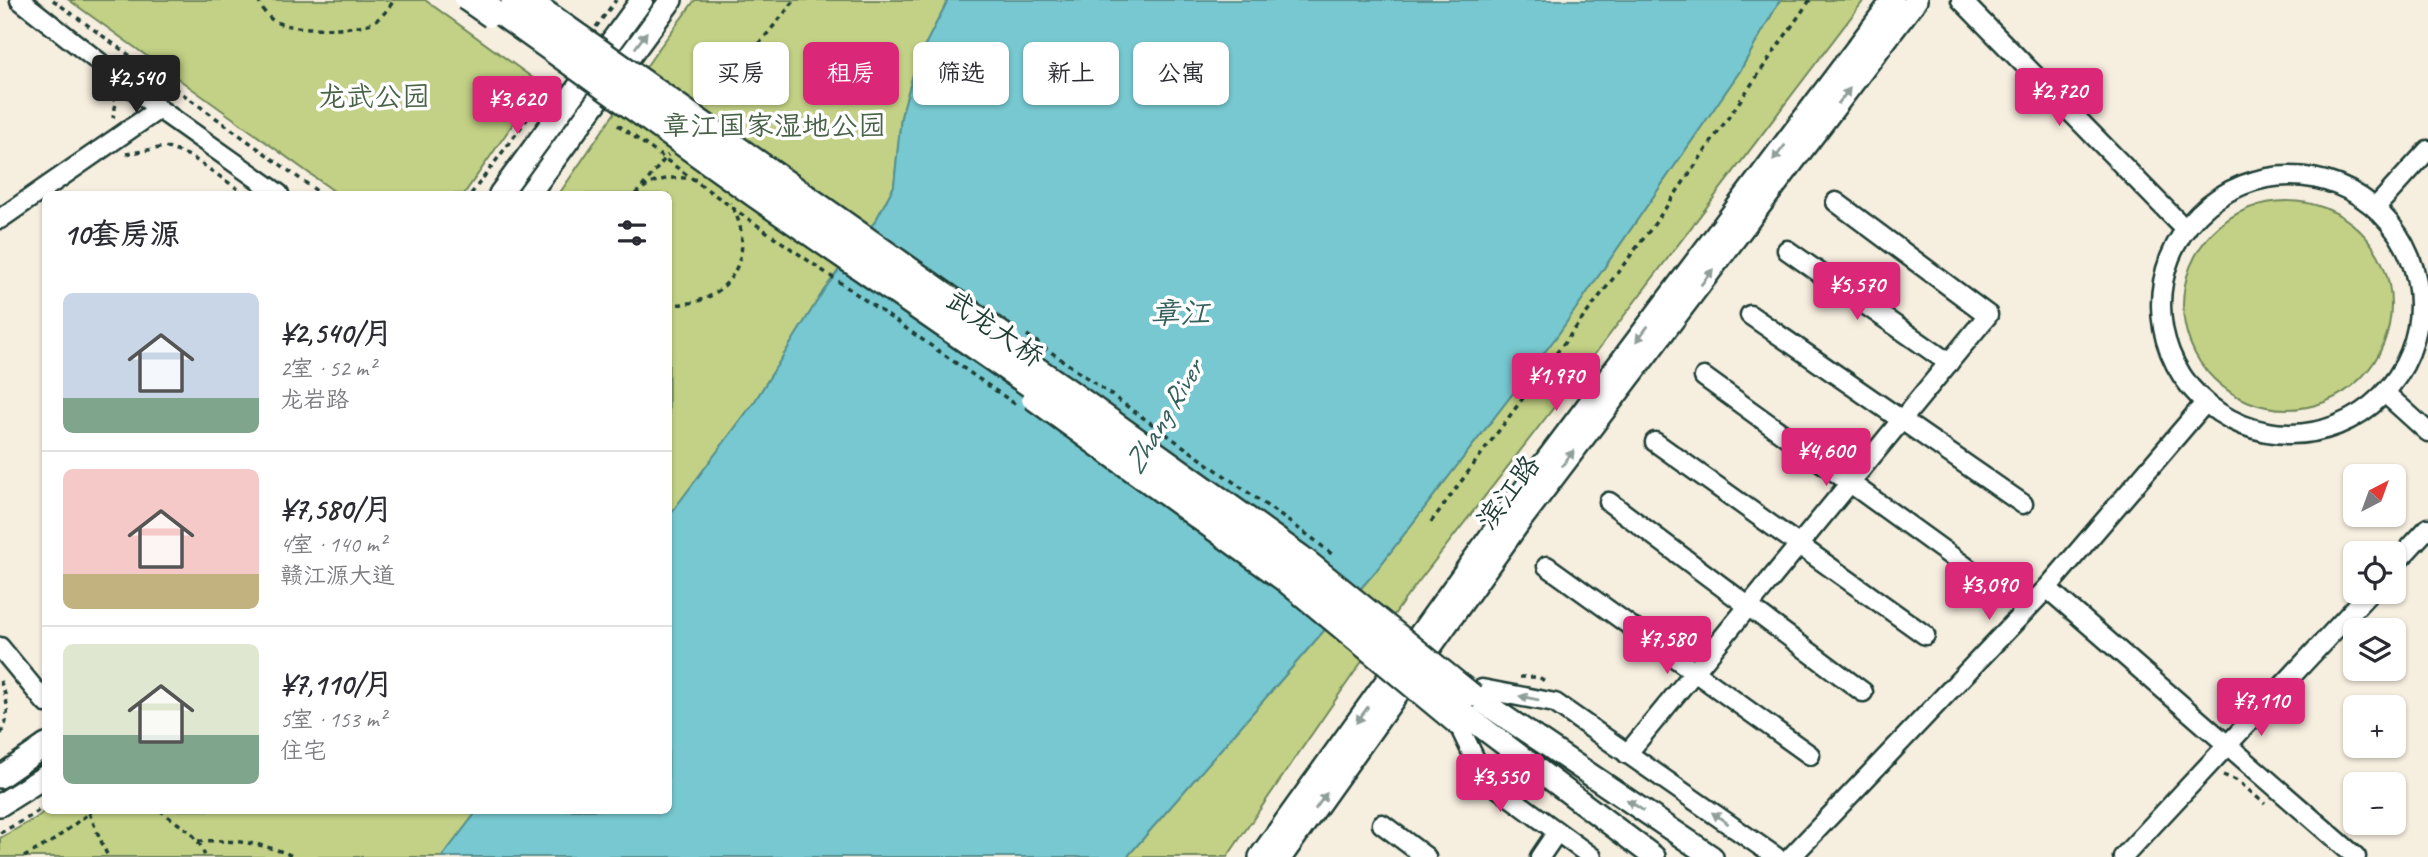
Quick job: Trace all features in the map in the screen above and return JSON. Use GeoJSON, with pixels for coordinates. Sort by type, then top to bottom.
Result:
{"type":"FeatureCollection","features":[{"type":"Feature","properties":{"kind":"main road","name":"武龙大桥"},"geometry":{"type":"LineString","coordinates":[[480,0],[754,196],[1057,405],[1291,571],[1471,707]]}},
{"type":"Feature","properties":{"kind":"main road","name":"武龙大桥"},"geometry":{"type":"LineString","coordinates":[[513,0],[764,181],[1066,388],[1301,556],[1471,707]]}},
{"type":"Feature","properties":{"kind":"main road"},"geometry":{"type":"LineString","coordinates":[[502,191],[642,0]]}},
{"type":"Feature","properties":{"kind":"main road"},"geometry":{"type":"LineString","coordinates":[[531,191],[671,0]]}},
{"type":"Feature","properties":{"kind":"main road","name":"滨江路"},"geometry":{"type":"LineString","coordinates":[[1260,857],[1515,502],[1893,0]]}},
{"type":"Feature","properties":{"kind":"main road","name":"滨江路"},"geometry":{"type":"LineString","coordinates":[[1281,857],[1521,520],[1916,0]]}},
{"type":"Feature","properties":{"kind":"main road"},"geometry":{"type":"LineString","coordinates":[[1471,707],[1654,857]]}},
{"type":"Feature","properties":{"kind":"main road"},"geometry":{"type":"LineString","coordinates":[[1471,707],[1712,857]]}},
{"type":"Feature","properties":{"kind":"main road"},"geometry":{"type":"LineString","coordinates":[[0,776],[42,748]]}},
{"type":"Feature","properties":{"kind":"main road"},"geometry":{"type":"LineString","coordinates":[[0,806],[42,779]]}},
{"type":"Feature","properties":{"kind":"street"},"geometry":{"type":"LineString","coordinates":[[20,0],[159,108],[275,191]]}},
{"type":"Feature","properties":{"kind":"street"},"geometry":{"type":"LineString","coordinates":[[464,0],[1040,406],[1285,583],[1471,707],[1555,703],[1776,857]]}},
{"type":"Feature","properties":{"kind":"street"},"geometry":{"type":"LineString","coordinates":[[532,0],[1304,546],[1471,707],[1484,778],[1592,857]]}},
{"type":"Feature","properties":{"kind":"street"},"geometry":{"type":"LineString","coordinates":[[1961,0],[2184,228]]}},
{"type":"Feature","properties":{"kind":"street"},"geometry":{"type":"LineString","coordinates":[[0,219],[159,108]]}},
{"type":"Feature","properties":{"kind":"street"},"geometry":{"type":"LineString","coordinates":[[2376,207],[2428,150]]}},
{"type":"Feature","properties":{"kind":"street"},"geometry":{"type":"LineString","coordinates":[[2297,175],[2339,184],[2376,207],[2402,239],[2418,278],[2420,320],[2409,360],[2386,394],[2355,419],[2317,432],[2304,433],[2278,434],[2239,424],[2205,403],[2180,374],[2165,339],[2161,313],[2160,300],[2167,262],[2184,228],[2215,198],[2254,179],[2297,175]]}},
{"type":"Feature","properties":{"kind":"street"},"geometry":{"type":"LineString","coordinates":[[1627,754],[1989,315],[1836,202]]}},
{"type":"Feature","properties":{"kind":"street"},"geometry":{"type":"LineString","coordinates":[[1787,250],[1949,363]]}},
{"type":"Feature","properties":{"kind":"street"},"geometry":{"type":"LineString","coordinates":[[1750,315],[2023,504]]}},
{"type":"Feature","properties":{"kind":"street"},"geometry":{"type":"LineString","coordinates":[[1704,377],[1969,569]]}},
{"type":"Feature","properties":{"kind":"street"},"geometry":{"type":"LineString","coordinates":[[2386,394],[2428,432]]}},
{"type":"Feature","properties":{"kind":"street"},"geometry":{"type":"LineString","coordinates":[[1791,857],[2047,588],[2205,403]]}},
{"type":"Feature","properties":{"kind":"street"},"geometry":{"type":"LineString","coordinates":[[1655,442],[1925,635]]}},
{"type":"Feature","properties":{"kind":"street"},"geometry":{"type":"LineString","coordinates":[[1609,502],[1863,692]]}},
{"type":"Feature","properties":{"kind":"street"},"geometry":{"type":"LineString","coordinates":[[2406,552],[2428,528]]}},
{"type":"Feature","properties":{"kind":"street"},"geometry":{"type":"LineString","coordinates":[[1547,566],[1810,755]]}},
{"type":"Feature","properties":{"kind":"street"},"geometry":{"type":"LineString","coordinates":[[2047,588],[2356,857]]}},
{"type":"Feature","properties":{"kind":"street"},"geometry":{"type":"LineString","coordinates":[[2123,857],[2359,604]]}},
{"type":"Feature","properties":{"kind":"street"},"geometry":{"type":"LineString","coordinates":[[0,646],[42,697]]}},
{"type":"Feature","properties":{"kind":"street"},"geometry":{"type":"LineString","coordinates":[[1382,824],[1426,857]]}},
{"type":"Feature","properties":{"kind":"street"},"geometry":{"type":"LineString","coordinates":[[1540,857],[1558,832]]}},
{"type":"Feature","properties":{"kind":"path"},"geometry":{"type":"LineString","coordinates":[[53,0],[317,191]]}},
{"type":"Feature","properties":{"kind":"path"},"geometry":{"type":"LineString","coordinates":[[258,0],[265,13],[274,21],[285,26],[311,27],[347,27],[370,23],[383,15],[394,0]]}},
{"type":"Feature","properties":{"kind":"path"},"geometry":{"type":"LineString","coordinates":[[592,32],[616,0]]}},
{"type":"Feature","properties":{"kind":"path"},"geometry":{"type":"LineString","coordinates":[[708,106],[794,0]]}},
{"type":"Feature","properties":{"kind":"path"},"geometry":{"type":"LineString","coordinates":[[1431,522],[1653,226],[1810,0]]}},
{"type":"Feature","properties":{"kind":"path"},"geometry":{"type":"LineString","coordinates":[[548,74],[558,82]]}},
{"type":"Feature","properties":{"kind":"path"},"geometry":{"type":"LineString","coordinates":[[473,191],[559,76]]}},
{"type":"Feature","properties":{"kind":"path"},"geometry":{"type":"LineString","coordinates":[[110,90],[116,103],[116,113],[111,124]]}},
{"type":"Feature","properties":{"kind":"path"},"geometry":{"type":"LineString","coordinates":[[613,121],[755,224],[1025,411]]}},
{"type":"Feature","properties":{"kind":"path"},"geometry":{"type":"LineString","coordinates":[[122,154],[165,147],[190,156],[242,191]]}},
{"type":"Feature","properties":{"kind":"path"},"geometry":{"type":"LineString","coordinates":[[639,191],[673,149]]}},
{"type":"Feature","properties":{"kind":"path"},"geometry":{"type":"LineString","coordinates":[[640,191],[649,184],[673,177],[698,180],[719,192],[729,202],[741,226],[742,254],[737,267],[721,289],[697,302],[672,304]]}},
{"type":"Feature","properties":{"kind":"path"},"geometry":{"type":"LineString","coordinates":[[0,681],[8,709],[5,728],[0,735]]}},
{"type":"Feature","properties":{"kind":"path"},"geometry":{"type":"LineString","coordinates":[[2213,776],[2220,774],[2238,781],[2268,806]]}},
{"type":"Feature","properties":{"kind":"path"},"geometry":{"type":"LineString","coordinates":[[0,833],[42,808]]}},
{"type":"Feature","properties":{"kind":"path"},"geometry":{"type":"LineString","coordinates":[[24,857],[54,840],[88,814]]}},
{"type":"Feature","properties":{"kind":"path"},"geometry":{"type":"LineString","coordinates":[[92,814],[108,857]]}},
{"type":"Feature","properties":{"kind":"path"},"geometry":{"type":"LineString","coordinates":[[166,814],[191,831],[205,857]]}},
{"type":"Feature","properties":{"kind":"path"},"geometry":{"type":"LineString","coordinates":[[198,841],[236,839],[272,847],[295,857]]}},
{"type":"Feature","properties":{"kind":"green space","name":"龙武公园"},"geometry":{"type":"Polygon","coordinates":[[[69,0],[425,0],[541,84],[466,191],[334,191],[69,0]]]}},
{"type":"Feature","properties":{"kind":"green space","name":"章江国家湿地公园"},"geometry":{"type":"Polygon","coordinates":[[[695,0],[948,0],[927,42],[913,42],[913,75],[901,117],[894,186],[876,220],[824,290],[755,401],[672,512],[672,191],[561,191],[695,0]]]}},
{"type":"Feature","properties":{"kind":"green space"},"geometry":{"type":"Polygon","coordinates":[[[1780,0],[1864,0],[1405,599],[1227,857],[1127,857],[1375,572],[1557,336],[1740,71],[1780,0]]]}},
{"type":"Feature","properties":{"kind":"green space"},"geometry":{"type":"Polygon","coordinates":[[[2287,201],[2327,209],[2361,231],[2383,265],[2391,305],[2383,345],[2361,379],[2327,401],[2287,409],[2247,401],[2213,379],[2191,345],[2183,305],[2191,265],[2213,231],[2247,209],[2287,201]]]}},
{"type":"Feature","properties":{"kind":"green space"},"geometry":{"type":"Polygon","coordinates":[[[42,813],[475,814],[442,857],[0,857],[0,838],[42,813]]]}},
{"type":"Feature","properties":{"kind":"water","name":"章江"},"geometry":{"type":"Polygon","coordinates":[[[948,0],[1780,0],[1740,71],[1557,336],[1375,572],[1127,857],[442,857],[475,814],[672,814],[672,512],[755,401],[824,290],[876,220],[894,186],[901,117],[913,75],[913,105],[1009,105],[1009,42],[927,42],[948,0]]]}},
{"type":"Feature","properties":{"kind":"water label","name":"Zhang River"},"geometry":{"type":"Point","coordinates":[1163,417]}}]}
